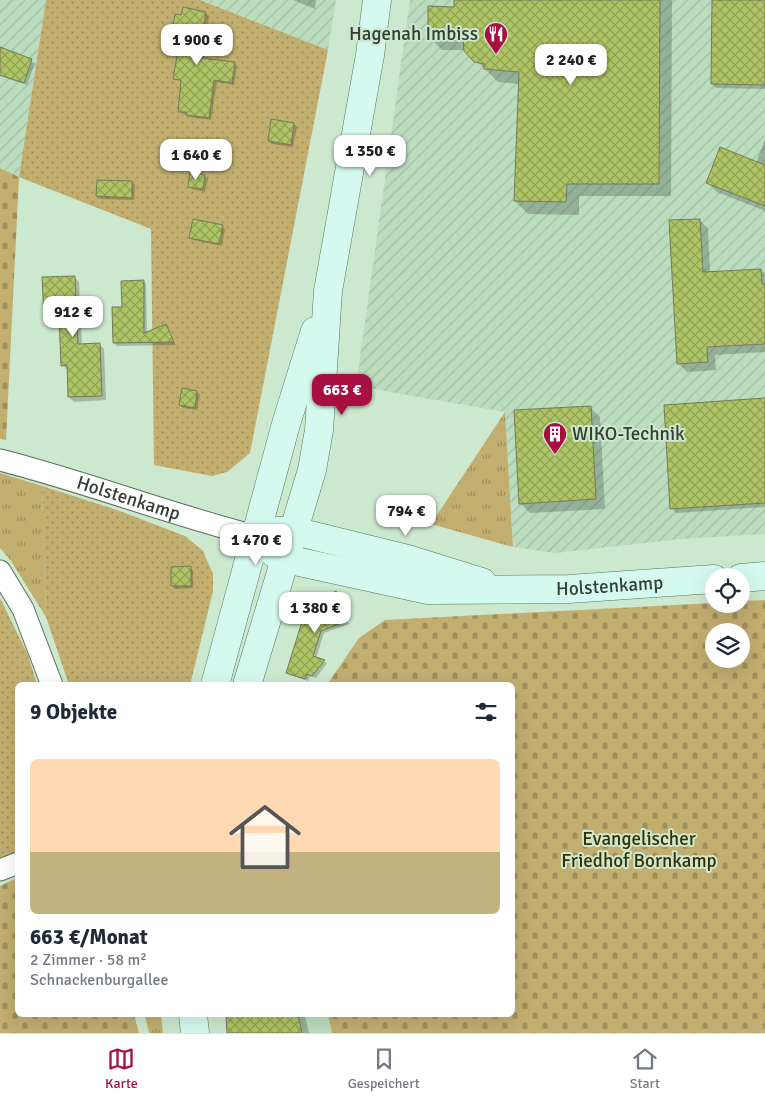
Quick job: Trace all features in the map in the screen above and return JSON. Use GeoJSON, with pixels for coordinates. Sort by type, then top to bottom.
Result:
{"type":"FeatureCollection","features":[{"type":"Feature","properties":{"kind":"main road"},"geometry":{"type":"LineString","coordinates":[[248,682],[312,470],[319,430],[328,291],[370,55],[377,0]]}},
{"type":"Feature","properties":{"kind":"main road"},"geometry":{"type":"LineString","coordinates":[[216,682],[286,424],[328,291]]}},
{"type":"Feature","properties":{"kind":"main road","name":"Holstenkamp"},"geometry":{"type":"LineString","coordinates":[[255,536],[294,530],[408,559],[504,589]]}},
{"type":"Feature","properties":{"kind":"main road","name":"Holstenkamp"},"geometry":{"type":"LineString","coordinates":[[255,536],[275,554],[286,559],[428,590],[569,589],[705,580]]}},
{"type":"Feature","properties":{"kind":"main road"},"geometry":{"type":"LineString","coordinates":[[750,577],[765,576]]}},
{"type":"Feature","properties":{"kind":"main road"},"geometry":{"type":"LineString","coordinates":[[193,1017],[195,1033]]}},
{"type":"Feature","properties":{"kind":"street","name":"Holstenkamp"},"geometry":{"type":"LineString","coordinates":[[0,460],[75,480],[165,511],[255,536]]}},
{"type":"Feature","properties":{"kind":"street"},"geometry":{"type":"LineString","coordinates":[[0,571],[23,609],[51,682]]}},
{"type":"Feature","properties":{"kind":"street"},"geometry":{"type":"LineString","coordinates":[[0,870],[15,864]]}},
{"type":"Feature","properties":{"kind":"shaded area"},"geometry":{"type":"Polygon","coordinates":[[[0,0],[46,0],[19,177],[0,168],[0,0]]]}},
{"type":"Feature","properties":{"kind":"shaded area"},"geometry":{"type":"Polygon","coordinates":[[[200,0],[336,0],[328,50],[200,0]]]}},
{"type":"Feature","properties":{"kind":"shaded area"},"geometry":{"type":"Polygon","coordinates":[[[410,0],[765,0],[765,534],[681,539],[555,553],[513,547],[505,412],[356,386],[410,0]]]}},
{"type":"Feature","properties":{"kind":"shaded area"},"geometry":{"type":"Polygon","coordinates":[[[226,1017],[328,1017],[332,1033],[227,1033],[226,1017]]]}},
{"type":"Feature","properties":{"kind":"green space"},"geometry":{"type":"Polygon","coordinates":[[[46,0],[200,0],[328,50],[250,453],[227,472],[212,476],[154,465],[151,229],[19,177],[46,0]]]}},
{"type":"Feature","properties":{"kind":"green space"},"geometry":{"type":"Polygon","coordinates":[[[0,168],[19,177],[6,440],[0,439],[0,168]]]}},
{"type":"Feature","properties":{"kind":"green space"},"geometry":{"type":"Polygon","coordinates":[[[505,412],[513,547],[431,524],[505,412]]]}},
{"type":"Feature","properties":{"kind":"green space"},"geometry":{"type":"Polygon","coordinates":[[[0,473],[42,486],[46,617],[11,561],[0,548],[0,473]]]}},
{"type":"Feature","properties":{"kind":"green space"},"geometry":{"type":"Polygon","coordinates":[[[42,486],[117,510],[185,536],[203,551],[213,574],[213,591],[191,682],[68,682],[46,617],[42,486]]]}},
{"type":"Feature","properties":{"kind":"green space"},"geometry":{"type":"Polygon","coordinates":[[[0,598],[28,655],[36,682],[15,682],[15,853],[0,860],[0,598]]]}},
{"type":"Feature","properties":{"kind":"green space","name":"Evangelischer Friedhof Bornkamp"},"geometry":{"type":"Polygon","coordinates":[[[765,600],[765,1033],[332,1033],[328,1017],[515,1017],[515,682],[329,682],[359,638],[385,620],[705,603],[705,613],[750,613],[750,601],[765,600]]]}},
{"type":"Feature","properties":{"kind":"green space"},"geometry":{"type":"Polygon","coordinates":[[[15,879],[15,1017],[135,1017],[139,1033],[0,1033],[0,886],[15,879]]]}},
{"type":"Feature","properties":{"kind":"green space"},"geometry":{"type":"Polygon","coordinates":[[[145,1017],[161,1017],[163,1033],[149,1033],[145,1017]]]}},
{"type":"Feature","properties":{"kind":"building"},"geometry":{"type":"Polygon","coordinates":[[[454,0],[660,0],[659,184],[567,184],[566,202],[514,201],[519,72],[484,69],[484,64],[474,62],[464,51],[463,38],[428,38],[428,6],[454,7],[454,0]]]}},
{"type":"Feature","properties":{"kind":"building"},"geometry":{"type":"Polygon","coordinates":[[[712,0],[765,0],[765,85],[711,84],[712,0]]]}},
{"type":"Feature","properties":{"kind":"building"},"geometry":{"type":"Polygon","coordinates":[[[183,7],[206,12],[200,51],[203,51],[202,58],[235,62],[232,83],[214,80],[209,118],[186,115],[186,112],[178,112],[181,80],[173,79],[181,32],[172,30],[175,14],[181,15],[183,7]]]}},
{"type":"Feature","properties":{"kind":"building"},"geometry":{"type":"Polygon","coordinates":[[[0,47],[32,59],[24,83],[0,75],[0,47]]]}},
{"type":"Feature","properties":{"kind":"building"},"geometry":{"type":"Polygon","coordinates":[[[271,119],[294,123],[291,145],[268,141],[271,119]]]}},
{"type":"Feature","properties":{"kind":"building"},"geometry":{"type":"Polygon","coordinates":[[[720,147],[765,165],[765,206],[706,183],[720,147]]]}},
{"type":"Feature","properties":{"kind":"building"},"geometry":{"type":"Polygon","coordinates":[[[190,172],[205,175],[203,189],[188,187],[190,172]]]}},
{"type":"Feature","properties":{"kind":"building"},"geometry":{"type":"Polygon","coordinates":[[[97,180],[132,181],[132,198],[96,196],[97,180]]]}},
{"type":"Feature","properties":{"kind":"building"},"geometry":{"type":"Polygon","coordinates":[[[193,219],[223,225],[219,244],[189,238],[193,219]]]}},
{"type":"Feature","properties":{"kind":"building"},"geometry":{"type":"Polygon","coordinates":[[[700,219],[703,272],[761,269],[762,284],[765,284],[765,344],[707,347],[708,362],[677,364],[669,220],[700,219]]]}},
{"type":"Feature","properties":{"kind":"building"},"geometry":{"type":"Polygon","coordinates":[[[75,276],[78,344],[100,343],[102,396],[68,397],[67,365],[61,366],[59,316],[44,317],[42,277],[75,276]]]}},
{"type":"Feature","properties":{"kind":"building"},"geometry":{"type":"Polygon","coordinates":[[[144,280],[144,333],[166,324],[174,342],[113,343],[112,307],[122,307],[121,281],[144,280]]]}},
{"type":"Feature","properties":{"kind":"building"},"geometry":{"type":"Polygon","coordinates":[[[182,388],[197,391],[195,408],[179,405],[182,388]]]}},
{"type":"Feature","properties":{"kind":"building"},"geometry":{"type":"Polygon","coordinates":[[[765,398],[765,503],[670,509],[664,405],[765,398]]]}},
{"type":"Feature","properties":{"kind":"building","name":"WIKO-Technik"},"geometry":{"type":"Polygon","coordinates":[[[591,406],[596,499],[519,504],[514,410],[591,406]]]}},
{"type":"Feature","properties":{"kind":"building"},"geometry":{"type":"Polygon","coordinates":[[[191,566],[191,586],[171,586],[171,567],[191,566]]]}},
{"type":"Feature","properties":{"kind":"building"},"geometry":{"type":"Polygon","coordinates":[[[336,591],[349,611],[343,615],[347,621],[321,631],[313,656],[325,660],[312,676],[307,674],[305,679],[286,673],[306,609],[336,591]]]}},
{"type":"Feature","properties":{"kind":"building"},"geometry":{"type":"Polygon","coordinates":[[[226,1017],[298,1017],[302,1033],[227,1033],[226,1017]]]}},
{"type":"Feature","properties":{"kind":"place","name":"Hagenah Imbiss"},"geometry":{"type":"Point","coordinates":[496,55]}},
{"type":"Feature","properties":{"kind":"place","name":"WIKO-Technik"},"geometry":{"type":"Point","coordinates":[555,455]}}]}
